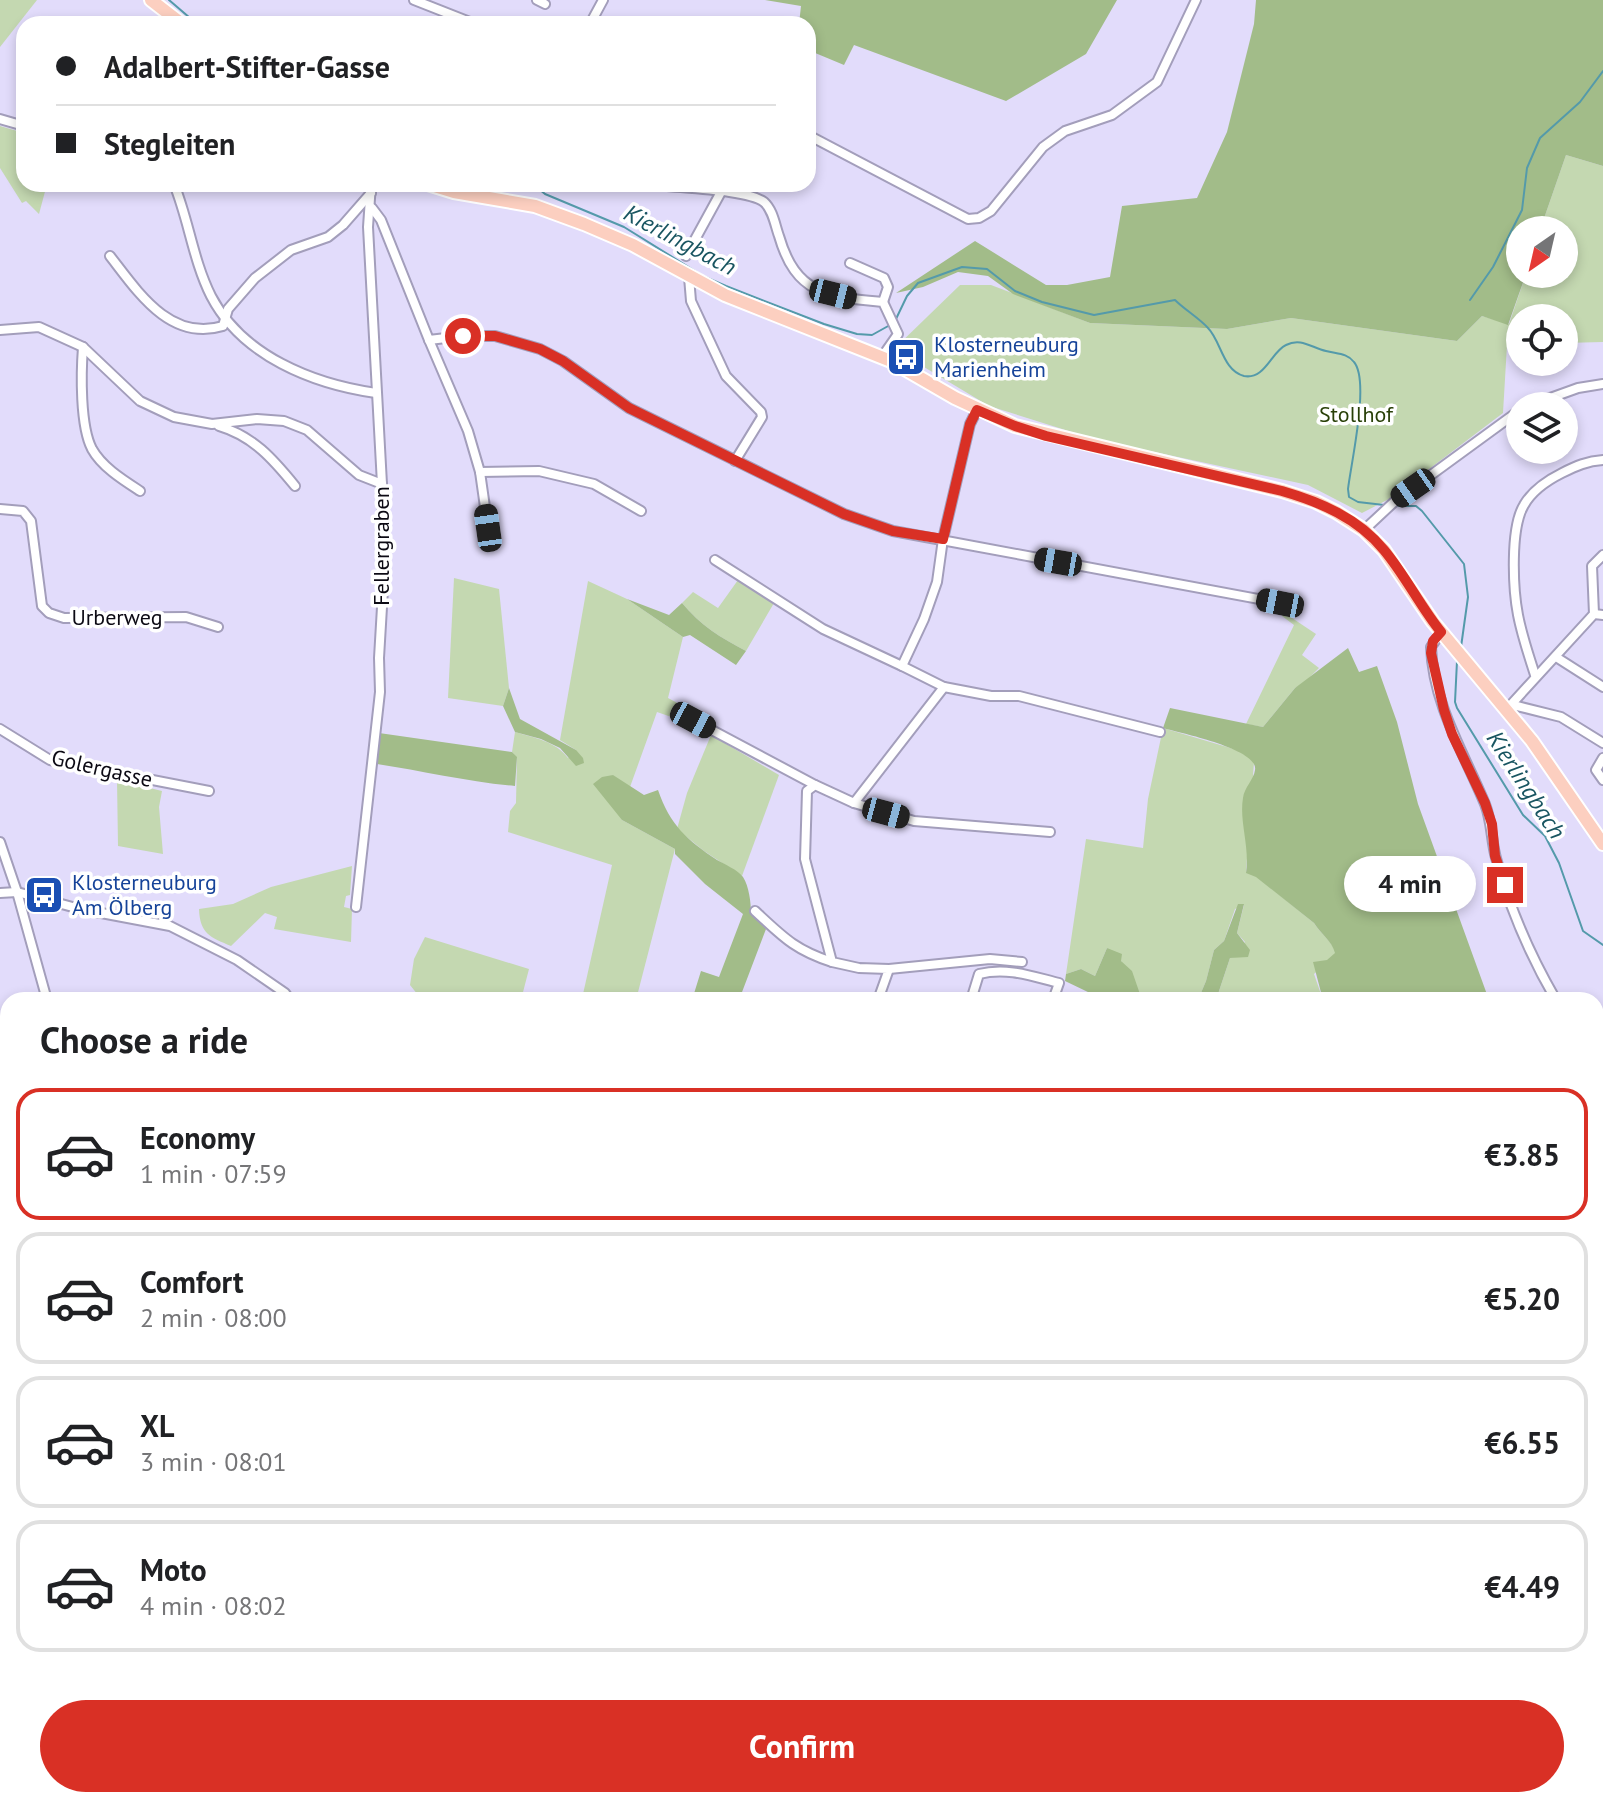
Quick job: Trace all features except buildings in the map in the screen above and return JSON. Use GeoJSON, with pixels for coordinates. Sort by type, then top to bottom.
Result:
{"type":"FeatureCollection","features":[{"type":"Feature","properties":{"kind":"main road"},"geometry":{"type":"LineString","coordinates":[[151,0],[172,16]]}},
{"type":"Feature","properties":{"kind":"main road"},"geometry":{"type":"LineString","coordinates":[[454,192],[547,209],[633,245],[725,295],[882,357],[977,410],[1015,426],[1302,497],[1336,512],[1364,530],[1384,550],[1453,647],[1510,707],[1603,844]]}},
{"type":"Feature","properties":{"kind":"street"},"geometry":{"type":"LineString","coordinates":[[414,0],[455,16]]}},
{"type":"Feature","properties":{"kind":"street"},"geometry":{"type":"LineString","coordinates":[[816,139],[968,219],[979,218],[991,211],[1043,147],[1065,131],[1112,115],[1157,82],[1196,0]]}},
{"type":"Feature","properties":{"kind":"street"},"geometry":{"type":"LineString","coordinates":[[177,192],[211,296],[227,320],[266,355],[292,369],[350,390],[376,393]]}},
{"type":"Feature","properties":{"kind":"street"},"geometry":{"type":"LineString","coordinates":[[110,256],[150,304],[172,323],[210,330],[223,326],[228,309],[255,278],[291,250],[328,237],[343,225],[367,192]]}},
{"type":"Feature","properties":{"kind":"street","name":"Fellergraben"},"geometry":{"type":"LineString","coordinates":[[356,907],[380,692],[383,590],[382,484],[368,227],[371,192]]}},
{"type":"Feature","properties":{"kind":"street"},"geometry":{"type":"LineString","coordinates":[[686,256],[721,192],[751,196],[766,204],[788,263],[812,288],[849,299],[883,302]]}},
{"type":"Feature","properties":{"kind":"street"},"geometry":{"type":"LineString","coordinates":[[372,208],[381,220],[413,294],[468,431],[480,472],[488,528]]}},
{"type":"Feature","properties":{"kind":"street"},"geometry":{"type":"LineString","coordinates":[[850,263],[884,278],[888,287],[883,302],[898,334],[882,357]]}},
{"type":"Feature","properties":{"kind":"street"},"geometry":{"type":"LineString","coordinates":[[689,277],[691,301],[726,376],[761,412],[762,417],[735,461]]}},
{"type":"Feature","properties":{"kind":"street"},"geometry":{"type":"LineString","coordinates":[[0,330],[39,327],[83,347],[140,401],[174,417],[212,424],[248,438],[271,456],[295,486]]}},
{"type":"Feature","properties":{"kind":"street"},"geometry":{"type":"LineString","coordinates":[[429,340],[495,336],[540,349],[563,361],[629,408],[853,518],[893,531],[1280,603]]}},
{"type":"Feature","properties":{"kind":"street"},"geometry":{"type":"LineString","coordinates":[[83,347],[81,367],[86,428],[92,449],[115,475],[140,491]]}},
{"type":"Feature","properties":{"kind":"street"},"geometry":{"type":"LineString","coordinates":[[1567,392],[1602,384]]}},
{"type":"Feature","properties":{"kind":"street"},"geometry":{"type":"LineString","coordinates":[[902,666],[937,582],[943,539],[970,424],[977,410]]}},
{"type":"Feature","properties":{"kind":"street"},"geometry":{"type":"LineString","coordinates":[[212,424],[257,419],[284,421],[307,430],[359,475],[382,484]]}},
{"type":"Feature","properties":{"kind":"street"},"geometry":{"type":"LineString","coordinates":[[1364,530],[1383,510],[1506,420]]}},
{"type":"Feature","properties":{"kind":"street"},"geometry":{"type":"LineString","coordinates":[[1535,675],[1518,616],[1516,596],[1516,540],[1522,510],[1534,492],[1553,477],[1580,464],[1603,460]]}},
{"type":"Feature","properties":{"kind":"street"},"geometry":{"type":"LineString","coordinates":[[480,472],[539,471],[594,484],[641,511]]}},
{"type":"Feature","properties":{"kind":"street","name":"Urberweg"},"geometry":{"type":"LineString","coordinates":[[0,509],[23,511],[31,521],[42,606],[49,613],[79,619],[186,617],[218,627]]}},
{"type":"Feature","properties":{"kind":"street"},"geometry":{"type":"LineString","coordinates":[[1603,555],[1592,566],[1598,614],[1535,675],[1510,707],[1561,717],[1603,743]]}},
{"type":"Feature","properties":{"kind":"street"},"geometry":{"type":"LineString","coordinates":[[715,560],[823,629],[944,687],[991,696],[1019,696],[1160,732]]}},
{"type":"Feature","properties":{"kind":"street"},"geometry":{"type":"LineString","coordinates":[[1441,632],[1433,641],[1431,653],[1444,710],[1485,803],[1492,824],[1495,856],[1516,913],[1552,992]]}},
{"type":"Feature","properties":{"kind":"street"},"geometry":{"type":"LineString","coordinates":[[1556,657],[1603,687]]}},
{"type":"Feature","properties":{"kind":"street"},"geometry":{"type":"LineString","coordinates":[[854,803],[944,687]]}},
{"type":"Feature","properties":{"kind":"street"},"geometry":{"type":"LineString","coordinates":[[693,720],[854,803],[914,821],[1050,832]]}},
{"type":"Feature","properties":{"kind":"street","name":"Golergasse"},"geometry":{"type":"LineString","coordinates":[[0,729],[50,760],[209,791]]}},
{"type":"Feature","properties":{"kind":"street"},"geometry":{"type":"LineString","coordinates":[[1603,758],[1596,770],[1603,780]]}},
{"type":"Feature","properties":{"kind":"street"},"geometry":{"type":"LineString","coordinates":[[815,785],[807,791],[805,859],[832,962]]}},
{"type":"Feature","properties":{"kind":"street"},"geometry":{"type":"LineString","coordinates":[[0,842],[45,992]]}},
{"type":"Feature","properties":{"kind":"street"},"geometry":{"type":"LineString","coordinates":[[0,893],[17,892],[80,909],[170,926],[237,960],[284,992]]}},
{"type":"Feature","properties":{"kind":"street"},"geometry":{"type":"LineString","coordinates":[[755,911],[804,953],[859,968],[889,969],[990,959],[1022,962]]}},
{"type":"Feature","properties":{"kind":"street"},"geometry":{"type":"LineString","coordinates":[[881,992],[889,969]]}},
{"type":"Feature","properties":{"kind":"street"},"geometry":{"type":"LineString","coordinates":[[973,992],[979,974],[995,970],[1059,983],[1056,992]]}},
{"type":"Feature","properties":{"kind":"green space"},"geometry":{"type":"Polygon","coordinates":[[[0,0],[37,0],[24,16],[16,16],[16,27],[0,47],[0,0]]]}},
{"type":"Feature","properties":{"kind":"green space"},"geometry":{"type":"Polygon","coordinates":[[[765,0],[1117,0],[1086,54],[1006,101],[854,45],[844,65],[816,53],[816,16],[800,16],[801,6],[765,0]]]}},
{"type":"Feature","properties":{"kind":"green space"},"geometry":{"type":"Polygon","coordinates":[[[1256,0],[1603,0],[1603,166],[1566,155],[1545,216],[1506,216],[1506,288],[1521,288],[1515,304],[1506,304],[1506,324],[1482,316],[1457,341],[1291,318],[1227,329],[1090,323],[1013,294],[988,276],[958,272],[923,287],[896,293],[975,241],[1046,285],[1067,285],[1110,277],[1122,206],[1197,198],[1227,132],[1254,24],[1256,0]]]}},
{"type":"Feature","properties":{"kind":"green space"},"geometry":{"type":"Polygon","coordinates":[[[0,126],[16,131],[16,192],[45,192],[39,214],[26,201],[22,203],[0,168],[0,126]]]}},
{"type":"Feature","properties":{"kind":"green space","name":"Stollhof"},"geometry":{"type":"Polygon","coordinates":[[[1566,155],[1603,166],[1603,342],[1578,343],[1578,304],[1516,304],[1521,288],[1578,288],[1578,216],[1545,216],[1566,155]]]}},
{"type":"Feature","properties":{"kind":"green space","name":"Stollhof"},"geometry":{"type":"Polygon","coordinates":[[[960,285],[991,285],[1090,323],[1227,329],[1291,318],[1457,341],[1482,316],[1506,323],[1503,413],[1391,498],[1362,513],[1308,485],[1094,439],[989,406],[894,349],[960,285]]]}},
{"type":"Feature","properties":{"kind":"green space"},"geometry":{"type":"Polygon","coordinates":[[[454,578],[499,589],[509,688],[503,706],[448,698],[454,578]]]}},
{"type":"Feature","properties":{"kind":"green space"},"geometry":{"type":"Polygon","coordinates":[[[738,580],[774,603],[746,651],[711,630],[682,603],[693,592],[718,608],[738,580]]]}},
{"type":"Feature","properties":{"kind":"green space"},"geometry":{"type":"Polygon","coordinates":[[[588,581],[627,599],[683,637],[668,698],[687,708],[680,720],[657,712],[630,787],[612,775],[622,820],[675,849],[638,992],[583,992],[612,865],[508,832],[510,811],[516,803],[517,758],[512,752],[515,732],[551,744],[568,758],[576,750],[560,740],[588,581]]]}},
{"type":"Feature","properties":{"kind":"green space"},"geometry":{"type":"Polygon","coordinates":[[[627,599],[669,615],[682,603],[711,630],[746,651],[736,665],[690,635],[683,637],[627,599]]]}},
{"type":"Feature","properties":{"kind":"green space"},"geometry":{"type":"Polygon","coordinates":[[[1283,612],[1316,634],[1302,655],[1319,668],[1295,688],[1263,727],[1246,724],[1294,625],[1282,616],[1283,612]]]}},
{"type":"Feature","properties":{"kind":"green space"},"geometry":{"type":"Polygon","coordinates":[[[1348,648],[1359,672],[1377,666],[1397,722],[1418,804],[1486,992],[1321,992],[1313,962],[1327,960],[1335,953],[1331,945],[1314,923],[1256,877],[1246,873],[1242,807],[1244,794],[1255,770],[1253,762],[1232,749],[1163,728],[1170,708],[1263,727],[1295,688],[1348,648]]]}},
{"type":"Feature","properties":{"kind":"green space"},"geometry":{"type":"Polygon","coordinates":[[[509,688],[520,719],[576,750],[584,763],[576,766],[560,748],[515,732],[503,706],[509,688]]]}},
{"type":"Feature","properties":{"kind":"green space"},"geometry":{"type":"Polygon","coordinates":[[[1163,728],[1244,752],[1254,762],[1246,872],[1256,876],[1314,923],[1332,945],[1336,953],[1314,974],[1320,992],[1219,992],[1230,958],[1245,942],[1237,933],[1244,905],[1235,909],[1224,941],[1214,950],[1201,992],[1138,992],[1121,961],[1107,948],[1095,976],[1081,969],[1066,974],[1086,839],[1143,848],[1148,799],[1163,728]]]}},
{"type":"Feature","properties":{"kind":"green space"},"geometry":{"type":"Polygon","coordinates":[[[379,733],[512,752],[517,757],[515,786],[377,764],[379,733]]]}},
{"type":"Feature","properties":{"kind":"green space"},"geometry":{"type":"Polygon","coordinates":[[[711,735],[779,775],[742,876],[677,829],[687,793],[711,735]]]}},
{"type":"Feature","properties":{"kind":"green space"},"geometry":{"type":"Polygon","coordinates":[[[613,775],[644,795],[658,790],[668,813],[681,831],[706,853],[743,877],[751,913],[766,929],[742,992],[694,992],[701,971],[719,977],[743,914],[705,884],[675,854],[675,849],[622,820],[593,784],[602,777],[613,775]]]}},
{"type":"Feature","properties":{"kind":"green space"},"geometry":{"type":"Polygon","coordinates":[[[117,780],[162,791],[159,807],[163,854],[118,846],[117,780]]]}},
{"type":"Feature","properties":{"kind":"green space"},"geometry":{"type":"Polygon","coordinates":[[[352,866],[350,895],[346,896],[344,907],[352,909],[351,942],[274,929],[277,917],[265,913],[231,946],[212,937],[201,924],[199,909],[233,904],[271,887],[352,866]]]}},
{"type":"Feature","properties":{"kind":"green space"},"geometry":{"type":"Polygon","coordinates":[[[1238,904],[1244,904],[1237,933],[1250,950],[1248,957],[1230,958],[1219,992],[1201,992],[1214,950],[1224,941],[1238,904]]]}},
{"type":"Feature","properties":{"kind":"green space"},"geometry":{"type":"Polygon","coordinates":[[[425,937],[529,969],[523,992],[416,992],[410,985],[414,959],[425,937]]]}},
{"type":"Feature","properties":{"kind":"green space"},"geometry":{"type":"Polygon","coordinates":[[[1107,948],[1122,954],[1121,961],[1132,971],[1139,992],[1088,992],[1065,981],[1066,974],[1081,969],[1095,976],[1107,948]]]}},
{"type":"Feature","properties":{"kind":"waterway","name":"Kierlingbach"},"geometry":{"type":"LineString","coordinates":[[169,0],[188,16]]}},
{"type":"Feature","properties":{"kind":"waterway"},"geometry":{"type":"LineString","coordinates":[[1470,300],[1493,267],[1522,210],[1527,168],[1540,138],[1580,102],[1603,71]]}},
{"type":"Feature","properties":{"kind":"waterway","name":"Kierlingbach"},"geometry":{"type":"LineString","coordinates":[[543,192],[624,227],[703,276],[824,324],[872,335],[890,325]]}},
{"type":"Feature","properties":{"kind":"waterway","name":"Kierlingbach"},"geometry":{"type":"LineString","coordinates":[[895,321],[907,296],[918,283],[962,267],[987,269],[1015,291],[1042,302],[1094,315],[1175,300],[1208,328],[1231,368],[1244,376],[1263,370],[1281,349],[1291,343],[1345,355],[1354,362],[1360,386],[1349,497],[1358,502],[1384,505]]}},
{"type":"Feature","properties":{"kind":"waterway","name":"Kierlingbach"},"geometry":{"type":"LineString","coordinates":[[1395,506],[1416,506],[1422,511],[1464,564],[1468,597],[1461,647]]}},
{"type":"Feature","properties":{"kind":"waterway","name":"Kierlingbach"},"geometry":{"type":"LineString","coordinates":[[1457,661],[1457,708],[1523,815],[1545,836],[1559,863],[1583,931],[1603,945]]}},
{"type":"Feature","properties":{"kind":"place","name":"Klosterneuburg Marienheim"},"geometry":{"type":"Point","coordinates":[906,357]}},
{"type":"Feature","properties":{"kind":"place","name":"Klosterneuburg Am Ölberg"},"geometry":{"type":"Point","coordinates":[44,895]}},
{"type":"Feature","properties":{"kind":"route"},"geometry":{"type":"LineString","coordinates":[[463,336],[495,336],[540,349],[563,361],[629,408],[844,514],[893,531],[943,539],[970,424],[977,410],[1046,436],[1282,491],[1336,512],[1364,530],[1384,550],[1441,632],[1433,641],[1431,653],[1444,710],[1485,803],[1492,824],[1495,856],[1505,885]]}}]}
